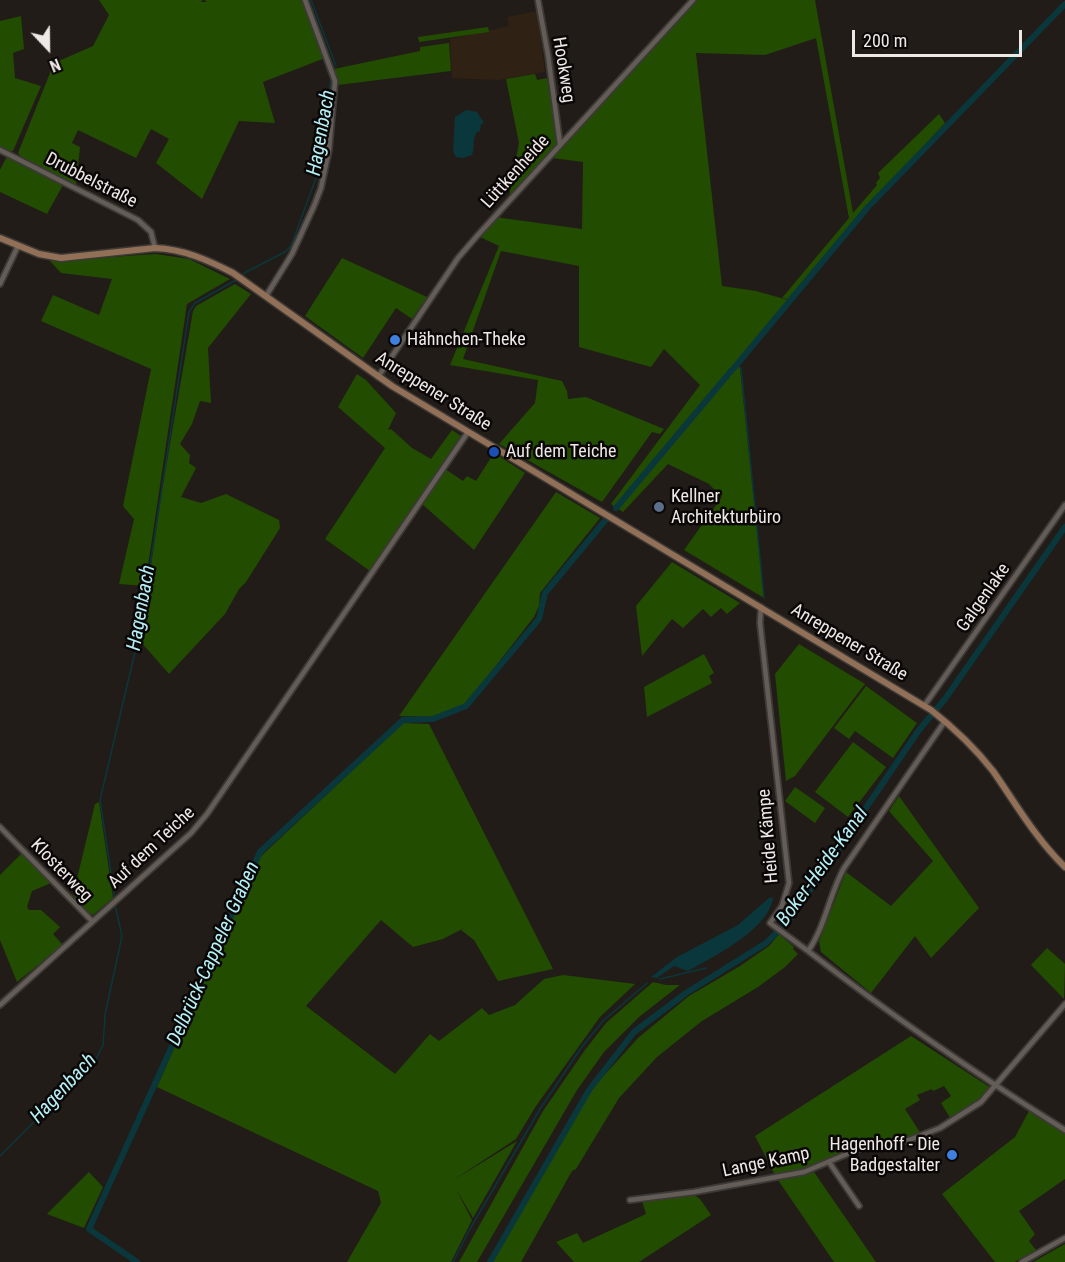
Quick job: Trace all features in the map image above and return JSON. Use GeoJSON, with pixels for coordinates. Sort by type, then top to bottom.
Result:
{"type":"FeatureCollection","features":[{"type":"Feature","properties":{"kind":"street"},"geometry":{"type":"LineString","coordinates":[[266,296],[292,254],[314,206],[324,177],[329,150],[335,81],[305,0]]}},
{"type":"Feature","properties":{"kind":"street","name":"Hookweg"},"geometry":{"type":"LineString","coordinates":[[538,0],[560,144]]}},
{"type":"Feature","properties":{"kind":"street","name":"Lüttkenheide"},"geometry":{"type":"LineString","coordinates":[[378,377],[458,258],[692,1]]}},
{"type":"Feature","properties":{"kind":"street","name":"Drubbelstraße"},"geometry":{"type":"LineString","coordinates":[[0,150],[138,220],[151,232],[155,248]]}},
{"type":"Feature","properties":{"kind":"street","name":"Anreppener Straße"},"geometry":{"type":"LineString","coordinates":[[0,238],[39,254],[70,258],[155,248],[190,254],[233,273],[378,377],[931,710],[981,757],[1039,837],[1065,867]]}},
{"type":"Feature","properties":{"kind":"street"},"geometry":{"type":"LineString","coordinates":[[0,284],[18,246]]}},
{"type":"Feature","properties":{"kind":"street","name":"Auf dem Teiche"},"geometry":{"type":"LineString","coordinates":[[92,921],[191,833],[207,814],[468,432]]}},
{"type":"Feature","properties":{"kind":"street","name":"Galgenlake"},"geometry":{"type":"LineString","coordinates":[[924,706],[1065,506]]}},
{"type":"Feature","properties":{"kind":"street","name":"Heide Kämpe"},"geometry":{"type":"LineString","coordinates":[[761,607],[760,623],[789,884],[782,906],[770,923],[808,951]]}},
{"type":"Feature","properties":{"kind":"street"},"geometry":{"type":"LineString","coordinates":[[945,721],[844,868],[832,893],[822,926],[808,951],[883,1009],[995,1086],[1065,1130]]}},
{"type":"Feature","properties":{"kind":"street","name":"Klosterweg"},"geometry":{"type":"LineString","coordinates":[[0,827],[92,921],[0,1005]]}},
{"type":"Feature","properties":{"kind":"street","name":"Lange Kamp"},"geometry":{"type":"LineString","coordinates":[[630,1200],[694,1192],[804,1172],[861,1148],[909,1140],[940,1128],[981,1102],[1065,1004]]}},
{"type":"Feature","properties":{"kind":"street"},"geometry":{"type":"LineString","coordinates":[[829,1162],[859,1206]]}},
{"type":"Feature","properties":{"kind":"street"},"geometry":{"type":"LineString","coordinates":[[1022,1262],[1065,1238]]}},
{"type":"Feature","properties":{"kind":"shaded area"},"geometry":{"type":"Polygon","coordinates":[[[537,11],[545,72],[498,80],[452,78],[450,39],[509,26],[507,17],[537,11]]]}},
{"type":"Feature","properties":{"kind":"green space"},"geometry":{"type":"Polygon","coordinates":[[[99,0],[202,0],[201,2],[207,2],[205,0],[302,0],[325,58],[263,82],[275,123],[239,121],[202,199],[156,163],[169,139],[151,129],[136,158],[78,130],[72,143],[80,147],[76,186],[23,159],[18,153],[54,63],[93,46],[109,15],[99,0]]]}},
{"type":"Feature","properties":{"kind":"green space"},"geometry":{"type":"Polygon","coordinates":[[[697,0],[815,0],[853,213],[877,185],[880,178],[878,173],[939,114],[945,123],[855,220],[788,299],[782,298],[849,218],[816,38],[765,55],[696,53],[722,286],[756,291],[788,300],[737,362],[740,368],[764,598],[684,550],[722,497],[709,484],[668,464],[623,512],[611,504],[700,385],[664,349],[651,367],[579,347],[579,266],[501,251],[463,359],[562,381],[568,399],[586,397],[664,429],[660,434],[652,432],[602,502],[499,444],[535,403],[538,380],[450,365],[499,246],[478,236],[495,217],[582,229],[583,162],[545,157],[509,197],[519,143],[506,79],[535,74],[537,80],[547,78],[558,145],[561,149],[697,0]]]}},
{"type":"Feature","properties":{"kind":"green space"},"geometry":{"type":"Polygon","coordinates":[[[21,16],[24,49],[13,53],[15,78],[41,86],[13,151],[7,151],[0,147],[0,21],[21,16]]]}},
{"type":"Feature","properties":{"kind":"green space"},"geometry":{"type":"Polygon","coordinates":[[[488,27],[489,32],[419,42],[418,37],[488,27]]]}},
{"type":"Feature","properties":{"kind":"green space"},"geometry":{"type":"Polygon","coordinates":[[[449,43],[451,71],[338,85],[334,69],[420,51],[420,47],[449,43]]]}},
{"type":"Feature","properties":{"kind":"green space"},"geometry":{"type":"Polygon","coordinates":[[[7,156],[63,185],[47,214],[0,192],[0,170],[7,156]]]}},
{"type":"Feature","properties":{"kind":"green space"},"geometry":{"type":"Polygon","coordinates":[[[156,254],[189,259],[230,279],[187,304],[145,586],[119,584],[134,519],[123,506],[151,369],[41,321],[53,295],[99,315],[112,279],[61,273],[50,261],[156,254]]]}},
{"type":"Feature","properties":{"kind":"green space"},"geometry":{"type":"Polygon","coordinates":[[[342,258],[427,297],[412,319],[396,308],[363,358],[305,316],[342,258]]]}},
{"type":"Feature","properties":{"kind":"green space"},"geometry":{"type":"Polygon","coordinates":[[[235,284],[251,294],[208,348],[211,403],[200,401],[192,424],[180,444],[190,455],[189,463],[196,468],[181,497],[201,503],[226,494],[279,520],[280,528],[225,614],[169,674],[140,641],[162,490],[193,311],[196,306],[235,284]]]}},
{"type":"Feature","properties":{"kind":"green space"},"geometry":{"type":"Polygon","coordinates":[[[357,374],[366,380],[396,413],[388,430],[391,429],[412,448],[431,459],[452,430],[461,436],[370,571],[325,539],[385,448],[338,407],[357,374]]]}},
{"type":"Feature","properties":{"kind":"green space"},"geometry":{"type":"Polygon","coordinates":[[[494,453],[525,473],[474,550],[422,504],[445,469],[463,481],[467,476],[476,481],[494,453]]]}},
{"type":"Feature","properties":{"kind":"green space"},"geometry":{"type":"Polygon","coordinates":[[[556,492],[600,518],[540,593],[539,606],[534,617],[466,704],[431,717],[399,716],[556,492]]]}},
{"type":"Feature","properties":{"kind":"green space"},"geometry":{"type":"Polygon","coordinates":[[[672,562],[740,603],[727,614],[721,608],[711,617],[703,609],[683,628],[672,619],[642,656],[636,606],[672,562]]]}},
{"type":"Feature","properties":{"kind":"green space"},"geometry":{"type":"Polygon","coordinates":[[[799,644],[865,684],[795,776],[786,781],[775,674],[799,644]]]}},
{"type":"Feature","properties":{"kind":"green space"},"geometry":{"type":"Polygon","coordinates":[[[704,654],[714,673],[709,676],[712,683],[647,717],[644,687],[704,654]]]}},
{"type":"Feature","properties":{"kind":"green space"},"geometry":{"type":"Polygon","coordinates":[[[866,686],[917,723],[893,758],[855,731],[849,739],[834,728],[866,686]]]}},
{"type":"Feature","properties":{"kind":"green space"},"geometry":{"type":"Polygon","coordinates":[[[403,723],[429,724],[553,969],[498,981],[474,940],[461,930],[466,927],[443,939],[413,947],[381,920],[306,1006],[395,1074],[430,1034],[439,1041],[482,1008],[489,1015],[515,1005],[544,979],[563,975],[635,984],[600,1017],[536,1106],[516,1139],[452,1181],[517,1141],[473,1218],[456,1189],[472,1220],[451,1262],[347,1262],[381,1203],[378,1191],[157,1087],[257,860],[403,723]]]}},
{"type":"Feature","properties":{"kind":"green space"},"geometry":{"type":"Polygon","coordinates":[[[853,742],[886,767],[848,817],[815,792],[853,742]]]}},
{"type":"Feature","properties":{"kind":"green space"},"geometry":{"type":"Polygon","coordinates":[[[795,787],[825,808],[815,823],[785,801],[795,787]]]}},
{"type":"Feature","properties":{"kind":"green space"},"geometry":{"type":"Polygon","coordinates":[[[899,796],[979,908],[931,958],[915,936],[871,993],[821,952],[819,941],[846,872],[891,906],[933,861],[889,811],[899,796]]]}},
{"type":"Feature","properties":{"kind":"green space"},"geometry":{"type":"Polygon","coordinates":[[[99,802],[113,898],[93,915],[88,913],[73,895],[95,804],[99,802]]]}},
{"type":"Feature","properties":{"kind":"green space"},"geometry":{"type":"Polygon","coordinates":[[[22,853],[51,883],[32,891],[27,907],[29,910],[41,910],[60,927],[53,934],[63,945],[17,982],[0,940],[0,875],[22,853]]]}},
{"type":"Feature","properties":{"kind":"green space"},"geometry":{"type":"Polygon","coordinates":[[[779,934],[794,947],[793,949],[798,954],[758,987],[702,1021],[657,1057],[619,1098],[576,1169],[572,1171],[521,1262],[492,1262],[589,1092],[638,1038],[689,996],[769,946],[779,934]]]}},
{"type":"Feature","properties":{"kind":"green space"},"geometry":{"type":"Polygon","coordinates":[[[1047,948],[1065,964],[1064,999],[1031,965],[1047,948]]]}},
{"type":"Feature","properties":{"kind":"green space"},"geometry":{"type":"Polygon","coordinates":[[[653,982],[680,985],[639,1017],[604,1052],[577,1090],[477,1262],[459,1262],[543,1111],[585,1050],[606,1023],[653,982]]]}},
{"type":"Feature","properties":{"kind":"green space"},"geometry":{"type":"Polygon","coordinates":[[[911,1036],[991,1088],[980,1101],[952,1121],[941,1103],[951,1096],[944,1086],[917,1095],[920,1100],[905,1109],[921,1134],[860,1147],[803,1169],[775,1175],[755,1136],[911,1036]]]}},
{"type":"Feature","properties":{"kind":"green space"},"geometry":{"type":"Polygon","coordinates":[[[1029,1111],[1065,1134],[1065,1179],[1019,1211],[1035,1234],[1029,1241],[1036,1250],[1015,1262],[995,1262],[942,1194],[1015,1137],[1029,1111]]]}},
{"type":"Feature","properties":{"kind":"green space"},"geometry":{"type":"Polygon","coordinates":[[[89,1172],[103,1187],[84,1228],[47,1214],[89,1172]]]}},
{"type":"Feature","properties":{"kind":"green space"},"geometry":{"type":"Polygon","coordinates":[[[814,1172],[876,1262],[834,1262],[778,1180],[814,1172]]]}},
{"type":"Feature","properties":{"kind":"green space"},"geometry":{"type":"Polygon","coordinates":[[[693,1194],[700,1199],[711,1215],[639,1262],[574,1262],[556,1242],[577,1233],[583,1243],[646,1214],[642,1201],[693,1194]]]}},
{"type":"Feature","properties":{"kind":"green space"},"geometry":{"type":"Polygon","coordinates":[[[1065,1244],[1065,1262],[1033,1262],[1065,1244]]]}},
{"type":"Feature","properties":{"kind":"water"},"geometry":{"type":"Polygon","coordinates":[[[466,110],[477,112],[484,123],[481,124],[480,131],[476,133],[472,155],[463,158],[456,157],[453,151],[455,117],[466,110]]]}},
{"type":"Feature","properties":{"kind":"water"},"geometry":{"type":"Polygon","coordinates":[[[773,897],[770,909],[762,920],[739,941],[688,971],[674,966],[657,978],[651,977],[677,957],[738,925],[773,897]]]}},
{"type":"Feature","properties":{"kind":"waterway","name":"Hagenbach"},"geometry":{"type":"LineString","coordinates":[[311,0],[336,66]]}},
{"type":"Feature","properties":{"kind":"waterway","name":"Delbrück-Cappeler Graben"},"geometry":{"type":"LineString","coordinates":[[871,204],[1065,4]]}},
{"type":"Feature","properties":{"kind":"waterway","name":"Hagenbach"},"geometry":{"type":"LineString","coordinates":[[241,276],[285,252],[291,246],[319,170],[331,78]]}},
{"type":"Feature","properties":{"kind":"waterway","name":"Delbrück-Cappeler Graben"},"geometry":{"type":"LineString","coordinates":[[734,368],[868,207]]}},
{"type":"Feature","properties":{"kind":"waterway","name":"Hagenbach"},"geometry":{"type":"LineString","coordinates":[[115,900],[100,800],[140,631],[189,312],[195,303],[238,279]]}},
{"type":"Feature","properties":{"kind":"waterway"},"geometry":{"type":"LineString","coordinates":[[741,368],[764,598]]}},
{"type":"Feature","properties":{"kind":"waterway","name":"Delbrück-Cappeler Graben"},"geometry":{"type":"LineString","coordinates":[[616,508],[731,371]]}},
{"type":"Feature","properties":{"kind":"waterway","name":"Delbrück-Cappeler Graben"},"geometry":{"type":"LineString","coordinates":[[137,1262],[89,1229],[260,852],[403,720],[433,719],[466,706],[539,619],[545,593],[608,517]]}},
{"type":"Feature","properties":{"kind":"waterway","name":"Boker-Heide-Kanal"},"geometry":{"type":"LineString","coordinates":[[490,1262],[589,1090],[634,1032],[686,993],[766,943],[791,918],[919,730],[945,699],[1065,527]]}},
{"type":"Feature","properties":{"kind":"waterway","name":"Hagenbach"},"geometry":{"type":"LineString","coordinates":[[0,1156],[96,1059],[103,1045],[105,1015],[122,936],[115,905]]}},
{"type":"Feature","properties":{"kind":"waterway"},"geometry":{"type":"LineString","coordinates":[[660,979],[706,968]]}},
{"type":"Feature","properties":{"kind":"waterway"},"geometry":{"type":"LineString","coordinates":[[453,1262],[540,1109],[581,1048],[603,1021],[647,983]]}},
{"type":"Feature","properties":{"kind":"place","name":"Hähnchen-Theke"},"geometry":{"type":"Point","coordinates":[395,340]}},
{"type":"Feature","properties":{"kind":"place","name":"Auf dem Teiche"},"geometry":{"type":"Point","coordinates":[494,452]}},
{"type":"Feature","properties":{"kind":"place","name":"Kellner Architekturbüro"},"geometry":{"type":"Point","coordinates":[659,507]}},
{"type":"Feature","properties":{"kind":"place","name":"Hagenhoff - Die Badgestalter"},"geometry":{"type":"Point","coordinates":[952,1155]}}]}
